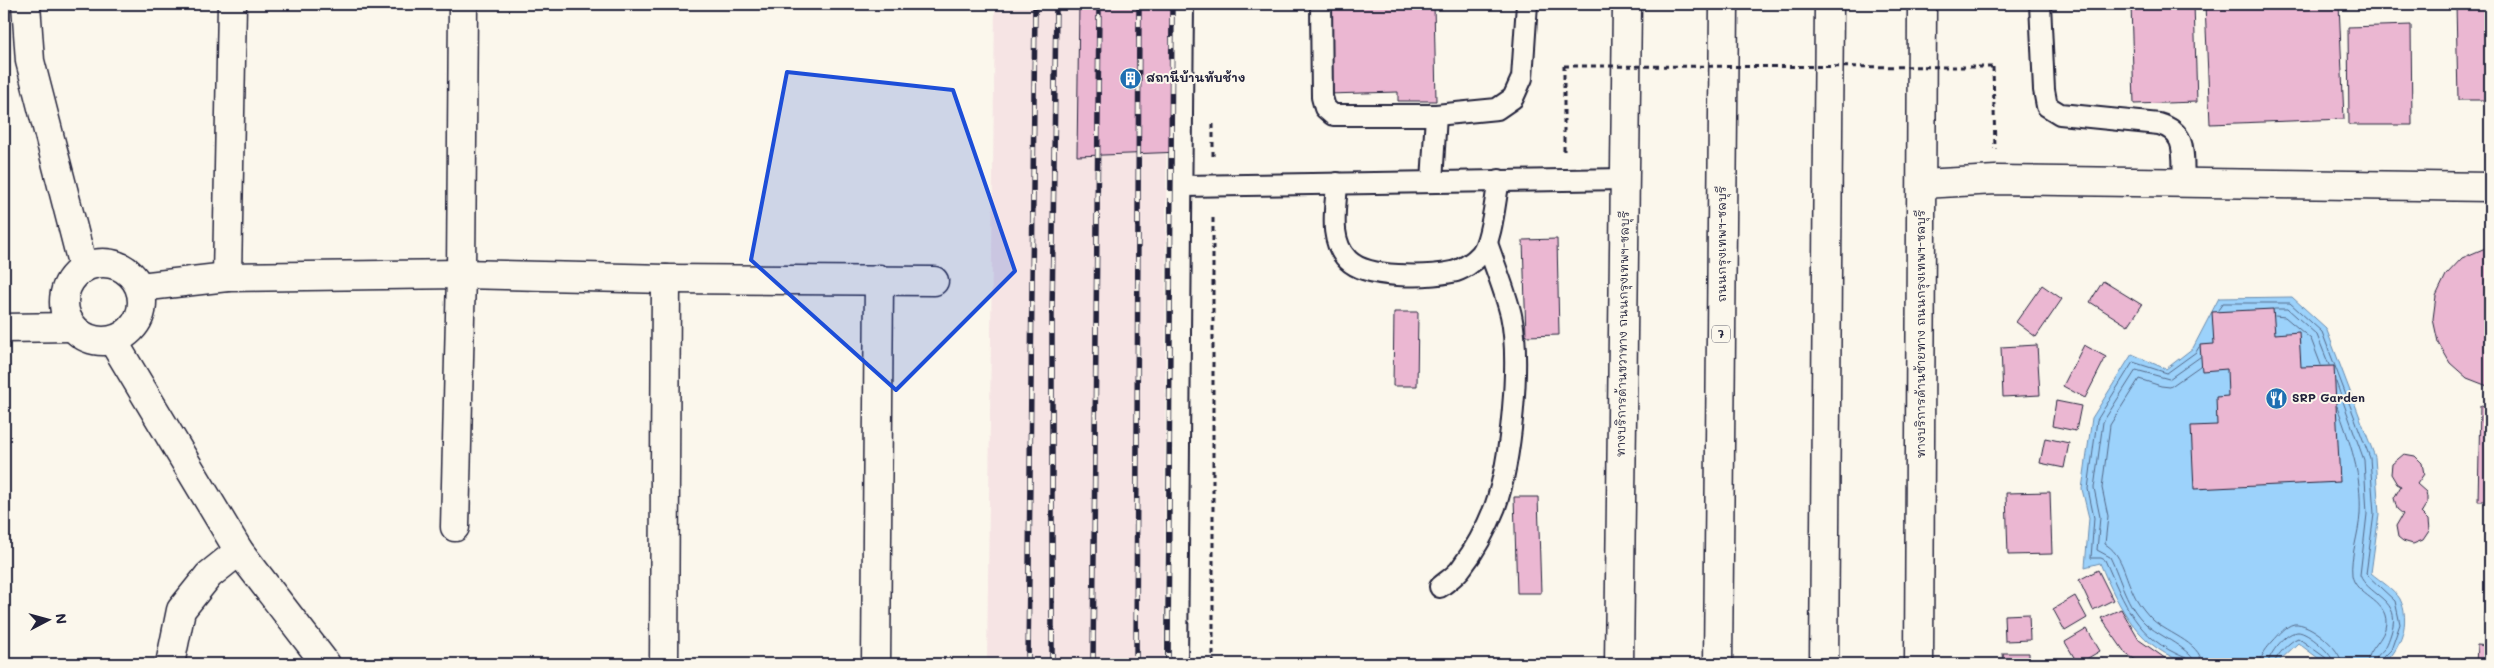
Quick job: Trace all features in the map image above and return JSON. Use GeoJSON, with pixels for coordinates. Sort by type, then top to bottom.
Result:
{"type":"FeatureCollection","features":[{"type":"Feature","properties":{"kind":"main road"},"geometry":{"type":"LineString","coordinates":[[26,4],[30,61],[83,267]]}},
{"type":"Feature","properties":{"kind":"main road"},"geometry":{"type":"LineString","coordinates":[[227,277],[232,4]]}},
{"type":"Feature","properties":{"kind":"main road"},"geometry":{"type":"LineString","coordinates":[[455,527],[461,274],[463,4]]}},
{"type":"Feature","properties":{"kind":"main road","name":"ทางบริการด้านขวาทาง ถนนกรุงเทพฯ-ชลบุรี"},"geometry":{"type":"LineString","coordinates":[[1618,664],[1627,4]]}},
{"type":"Feature","properties":{"kind":"main road","name":"ถนนกรุงเทพฯ-ชลบุรี"},"geometry":{"type":"LineString","coordinates":[[1718,664],[1724,4]]}},
{"type":"Feature","properties":{"kind":"main road"},"geometry":{"type":"LineString","coordinates":[[1824,664],[1829,4]]}},
{"type":"Feature","properties":{"kind":"main road","name":"ทางบริการด้านซ้ายทาง ถนนกรุงเทพฯ-ชลบุรี"},"geometry":{"type":"LineString","coordinates":[[1919,664],[1922,4]]}},
{"type":"Feature","properties":{"kind":"main road"},"geometry":{"type":"LineString","coordinates":[[1922,184],[1996,180],[2490,187]]}},
{"type":"Feature","properties":{"kind":"main road"},"geometry":{"type":"LineString","coordinates":[[105,262],[126,269],[140,287],[143,309],[132,330],[113,341],[90,340],[72,327],[63,306],[68,283],[83,267],[105,262]]}},
{"type":"Feature","properties":{"kind":"main road"},"geometry":{"type":"LineString","coordinates":[[140,287],[227,277],[461,274],[666,279],[934,280]]}},
{"type":"Feature","properties":{"kind":"main road"},"geometry":{"type":"LineString","coordinates":[[664,664],[666,279]]}},
{"type":"Feature","properties":{"kind":"main road"},"geometry":{"type":"LineString","coordinates":[[876,664],[879,279]]}},
{"type":"Feature","properties":{"kind":"main road"},"geometry":{"type":"LineString","coordinates":[[4,328],[72,327]]}},
{"type":"Feature","properties":{"kind":"main road"},"geometry":{"type":"LineString","coordinates":[[113,341],[239,551],[326,664]]}},
{"type":"Feature","properties":{"kind":"main road"},"geometry":{"type":"LineString","coordinates":[[170,664],[181,610],[209,576],[239,551]]}},
{"type":"Feature","properties":{"kind":"lane"},"geometry":{"type":"LineString","coordinates":[[1177,664],[1183,4]]}},
{"type":"Feature","properties":{"kind":"lane"},"geometry":{"type":"LineString","coordinates":[[1322,4],[1322,97],[1325,108],[1333,115],[1436,115],[1497,109],[1513,98],[1522,78],[1527,4]]}},
{"type":"Feature","properties":{"kind":"lane"},"geometry":{"type":"LineString","coordinates":[[2040,4],[2044,90],[2047,106],[2060,114],[2159,124],[2172,128],[2181,137],[2184,183]]}},
{"type":"Feature","properties":{"kind":"lane"},"geometry":{"type":"LineString","coordinates":[[1432,182],[1436,115]]}},
{"type":"Feature","properties":{"kind":"lane"},"geometry":{"type":"LineString","coordinates":[[1182,186],[1213,184],[1625,179]]}},
{"type":"Feature","properties":{"kind":"lane"},"geometry":{"type":"LineString","coordinates":[[1337,183],[1335,230],[1338,243],[1348,259],[1360,268],[1387,274],[1425,274],[1453,272],[1470,264],[1481,254],[1487,243],[1499,180]]}},
{"type":"Feature","properties":{"kind":"lane"},"geometry":{"type":"LineString","coordinates":[[1440,587],[1462,568],[1475,546],[1495,507],[1505,468],[1513,399],[1515,355],[1511,316],[1487,243]]}},
{"type":"Feature","properties":{"kind":"path"},"geometry":{"type":"LineString","coordinates":[[1564,179],[1564,66],[1993,67],[1996,180]]}},
{"type":"Feature","properties":{"kind":"path"},"geometry":{"type":"LineString","coordinates":[[1213,184],[1213,664]]}},
{"type":"Feature","properties":{"kind":"highlighted area"},"geometry":{"type":"Polygon","coordinates":[[[787,72],[953,90],[1015,271],[896,390],[751,260],[787,72]]]}},
{"type":"Feature","properties":{"kind":"shaded area"},"geometry":{"type":"Polygon","coordinates":[[[995,4],[1167,4],[1164,664],[987,664],[995,4]]]}},
{"type":"Feature","properties":{"kind":"water"},"geometry":{"type":"Polygon","coordinates":[[[2292,297],[2326,328],[2375,457],[2379,514],[2371,573],[2400,599],[2405,617],[2402,634],[2395,650],[2384,664],[2326,664],[2298,643],[2276,664],[2191,664],[2173,658],[2158,649],[2134,626],[2115,596],[2100,563],[2085,567],[2089,518],[2082,489],[2092,418],[2132,354],[2166,369],[2193,348],[2219,298],[2292,297]]]}},
{"type":"Feature","properties":{"kind":"building","name":"สถานีบ้านทับช้าง"},"geometry":{"type":"Polygon","coordinates":[[[1079,4],[1183,4],[1181,152],[1077,156],[1079,4]]]}},
{"type":"Feature","properties":{"kind":"building"},"geometry":{"type":"Polygon","coordinates":[[[1328,4],[1434,4],[1436,101],[1398,101],[1398,92],[1328,94],[1328,4]]]}},
{"type":"Feature","properties":{"kind":"building"},"geometry":{"type":"Polygon","coordinates":[[[2131,4],[2194,4],[2197,102],[2134,104],[2131,4]]]}},
{"type":"Feature","properties":{"kind":"building"},"geometry":{"type":"Polygon","coordinates":[[[2205,4],[2339,4],[2344,119],[2210,124],[2205,4]]]}},
{"type":"Feature","properties":{"kind":"building"},"geometry":{"type":"Polygon","coordinates":[[[2456,4],[2490,4],[2490,100],[2458,100],[2456,4]]]}},
{"type":"Feature","properties":{"kind":"building"},"geometry":{"type":"Polygon","coordinates":[[[2411,25],[2412,125],[2349,125],[2348,27],[2411,25]]]}},
{"type":"Feature","properties":{"kind":"building"},"geometry":{"type":"Polygon","coordinates":[[[1557,239],[1559,335],[1526,336],[1523,240],[1557,239]]]}},
{"type":"Feature","properties":{"kind":"building"},"geometry":{"type":"Polygon","coordinates":[[[2490,246],[2490,387],[2467,378],[2450,363],[2438,342],[2433,319],[2436,296],[2446,275],[2462,258],[2490,246]]]}},
{"type":"Feature","properties":{"kind":"building"},"geometry":{"type":"Polygon","coordinates":[[[2103,281],[2142,305],[2128,326],[2090,302],[2103,281]]]}},
{"type":"Feature","properties":{"kind":"building"},"geometry":{"type":"Polygon","coordinates":[[[2042,285],[2062,299],[2036,337],[2016,322],[2042,285]]]}},
{"type":"Feature","properties":{"kind":"building","name":"SRP Garden"},"geometry":{"type":"Polygon","coordinates":[[[2273,309],[2275,334],[2299,332],[2301,367],[2334,366],[2340,482],[2194,489],[2191,426],[2217,425],[2216,397],[2228,396],[2227,369],[2202,371],[2200,345],[2214,344],[2212,312],[2273,309]]]}},
{"type":"Feature","properties":{"kind":"building"},"geometry":{"type":"Polygon","coordinates":[[[1394,312],[1418,312],[1417,386],[1393,386],[1394,312]]]}},
{"type":"Feature","properties":{"kind":"building"},"geometry":{"type":"Polygon","coordinates":[[[2037,345],[2040,395],[2003,397],[2001,347],[2037,345]]]}},
{"type":"Feature","properties":{"kind":"building"},"geometry":{"type":"Polygon","coordinates":[[[2084,345],[2106,357],[2085,398],[2063,386],[2084,345]]]}},
{"type":"Feature","properties":{"kind":"building"},"geometry":{"type":"Polygon","coordinates":[[[2056,401],[2081,406],[2076,431],[2052,426],[2056,401]]]}},
{"type":"Feature","properties":{"kind":"building"},"geometry":{"type":"Polygon","coordinates":[[[2480,406],[2490,407],[2490,501],[2478,501],[2480,406]]]}},
{"type":"Feature","properties":{"kind":"building"},"geometry":{"type":"Polygon","coordinates":[[[2045,438],[2069,443],[2064,468],[2040,463],[2045,438]]]}},
{"type":"Feature","properties":{"kind":"building"},"geometry":{"type":"Polygon","coordinates":[[[2404,454],[2415,456],[2422,463],[2424,474],[2417,484],[2426,492],[2427,497],[2427,503],[2421,513],[2428,520],[2429,531],[2423,540],[2413,544],[2403,541],[2398,537],[2396,526],[2403,514],[2397,509],[2394,498],[2401,486],[2397,484],[2391,474],[2392,464],[2404,454]]]}},
{"type":"Feature","properties":{"kind":"building"},"geometry":{"type":"Polygon","coordinates":[[[2050,492],[2052,554],[2008,555],[2006,493],[2050,492]]]}},
{"type":"Feature","properties":{"kind":"building"},"geometry":{"type":"Polygon","coordinates":[[[1514,497],[1538,497],[1541,593],[1517,593],[1514,497]]]}},
{"type":"Feature","properties":{"kind":"building"},"geometry":{"type":"Polygon","coordinates":[[[2486,531],[2490,531],[2490,625],[2485,624],[2486,531]]]}},
{"type":"Feature","properties":{"kind":"building"},"geometry":{"type":"Polygon","coordinates":[[[2098,570],[2113,600],[2093,610],[2079,580],[2098,570]]]}},
{"type":"Feature","properties":{"kind":"building"},"geometry":{"type":"Polygon","coordinates":[[[2075,596],[2087,618],[2065,631],[2053,609],[2075,596]]]}},
{"type":"Feature","properties":{"kind":"building"},"geometry":{"type":"Polygon","coordinates":[[[2121,609],[2139,640],[2169,661],[2167,664],[2143,664],[2126,654],[2101,618],[2121,609]]]}},
{"type":"Feature","properties":{"kind":"building"},"geometry":{"type":"Polygon","coordinates":[[[2029,614],[2030,640],[2005,641],[2004,615],[2029,614]]]}},
{"type":"Feature","properties":{"kind":"building"},"geometry":{"type":"Polygon","coordinates":[[[2087,629],[2100,651],[2078,664],[2065,642],[2087,629]]]}},
{"type":"Feature","properties":{"kind":"building"},"geometry":{"type":"Polygon","coordinates":[[[2477,645],[2490,646],[2490,664],[2476,664],[2477,645]]]}},
{"type":"Feature","properties":{"kind":"building"},"geometry":{"type":"Polygon","coordinates":[[[2003,653],[2029,653],[2029,664],[2004,664],[2003,653]]]}},
{"type":"Feature","properties":{"kind":"building"},"geometry":{"type":"Polygon","coordinates":[[[2103,659],[2106,664],[2094,664],[2103,659]]]}},
{"type":"Feature","properties":{"kind":"railway"},"geometry":{"type":"LineString","coordinates":[[1028,664],[1035,4]]}},
{"type":"Feature","properties":{"kind":"railway"},"geometry":{"type":"LineString","coordinates":[[1052,664],[1052,314],[1056,4]]}},
{"type":"Feature","properties":{"kind":"railway"},"geometry":{"type":"LineString","coordinates":[[1093,664],[1099,4]]}},
{"type":"Feature","properties":{"kind":"railway"},"geometry":{"type":"LineString","coordinates":[[1136,664],[1139,4]]}},
{"type":"Feature","properties":{"kind":"railway"},"geometry":{"type":"LineString","coordinates":[[1168,664],[1172,4]]}},
{"type":"Feature","properties":{"kind":"place","name":"สถานีบ้านทับช้าง"},"geometry":{"type":"Point","coordinates":[1130,78]}},
{"type":"Feature","properties":{"kind":"place","name":"SRP Garden"},"geometry":{"type":"Point","coordinates":[2276,398]}}]}
